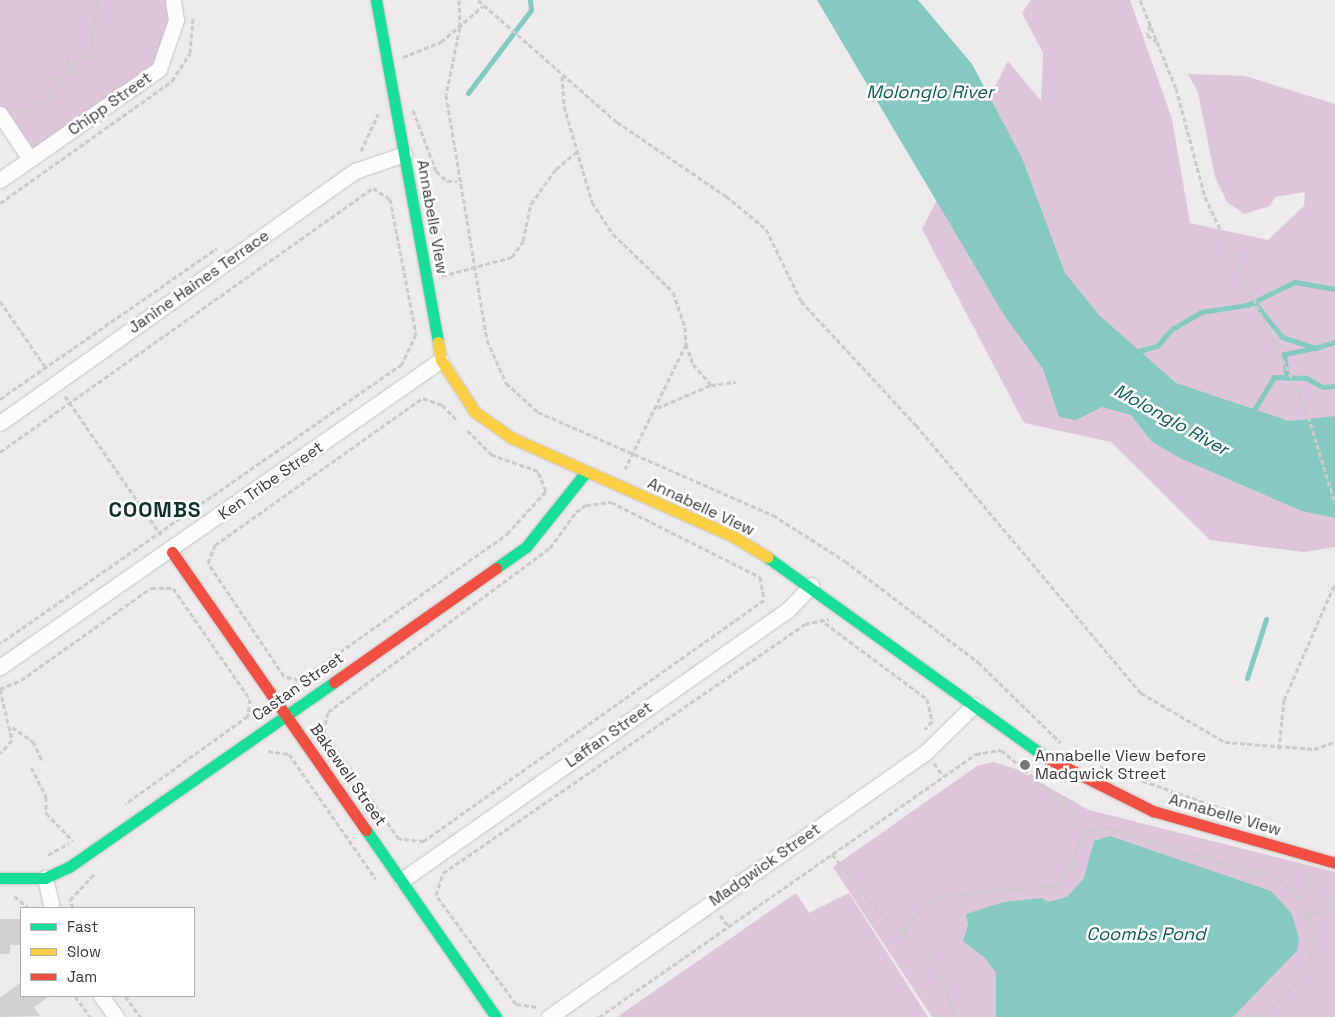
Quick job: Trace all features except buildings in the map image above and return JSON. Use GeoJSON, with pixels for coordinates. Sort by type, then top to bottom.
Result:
{"type":"FeatureCollection","features":[{"type":"Feature","properties":{"kind":"street","name":"Chipp Street"},"geometry":{"type":"LineString","coordinates":[[0,180],[160,69],[176,20],[173,0]]}},
{"type":"Feature","properties":{"kind":"street","name":"Annabelle View"},"geometry":{"type":"LineString","coordinates":[[376,0],[442,360],[475,412],[512,438],[585,473],[734,537],[811,585],[1037,752],[1107,791],[1152,811],[1335,863]]}},
{"type":"Feature","properties":{"kind":"street"},"geometry":{"type":"LineString","coordinates":[[0,114],[30,159]]}},
{"type":"Feature","properties":{"kind":"street","name":"Janine Haines Terrace"},"geometry":{"type":"LineString","coordinates":[[0,423],[354,171],[404,154]]}},
{"type":"Feature","properties":{"kind":"street","name":"Ken Tribe Street"},"geometry":{"type":"LineString","coordinates":[[0,667],[172,552],[442,360]]}},
{"type":"Feature","properties":{"kind":"street","name":"Castan Street"},"geometry":{"type":"LineString","coordinates":[[0,878],[45,878],[68,867],[526,547],[585,473]]}},
{"type":"Feature","properties":{"kind":"street","name":"Bakewell Street"},"geometry":{"type":"LineString","coordinates":[[172,552],[496,1017]]}},
{"type":"Feature","properties":{"kind":"street","name":"Laffan Street"},"geometry":{"type":"LineString","coordinates":[[402,880],[788,610],[811,585]]}},
{"type":"Feature","properties":{"kind":"street","name":"Madgwick Street"},"geometry":{"type":"LineString","coordinates":[[549,1017],[926,752],[974,705]]}},
{"type":"Feature","properties":{"kind":"street"},"geometry":{"type":"LineString","coordinates":[[45,878],[52,907]]}},
{"type":"Feature","properties":{"kind":"street"},"geometry":{"type":"LineString","coordinates":[[102,997],[116,1017]]}},
{"type":"Feature","properties":{"kind":"path"},"geometry":{"type":"LineString","coordinates":[[20,113],[50,99],[59,79],[72,69],[91,49],[98,0]]}},
{"type":"Feature","properties":{"kind":"path"},"geometry":{"type":"LineString","coordinates":[[458,0],[460,27],[446,96],[457,181],[472,269],[487,340],[506,383],[538,412],[773,515],[845,561],[978,662],[1066,746]]}},
{"type":"Feature","properties":{"kind":"path"},"geometry":{"type":"LineString","coordinates":[[478,0],[562,76],[617,122],[726,196],[766,229],[801,301],[910,418],[1141,693],[1186,723],[1226,742],[1279,749],[1314,749],[1335,742]]}},
{"type":"Feature","properties":{"kind":"path"},"geometry":{"type":"LineString","coordinates":[[1140,0],[1176,88],[1206,197],[1241,265],[1306,409],[1335,504]]}},
{"type":"Feature","properties":{"kind":"path"},"geometry":{"type":"LineString","coordinates":[[387,59],[416,55],[460,27],[483,6]]}},
{"type":"Feature","properties":{"kind":"path"},"geometry":{"type":"LineString","coordinates":[[1150,25],[1147,34],[1157,42]]}},
{"type":"Feature","properties":{"kind":"path"},"geometry":{"type":"LineString","coordinates":[[67,58],[72,69]]}},
{"type":"Feature","properties":{"kind":"path"},"geometry":{"type":"LineString","coordinates":[[562,76],[576,152],[602,220],[673,292],[693,364],[711,385]]}},
{"type":"Feature","properties":{"kind":"path"},"geometry":{"type":"LineString","coordinates":[[357,153],[364,150],[378,116],[376,107]]}},
{"type":"Feature","properties":{"kind":"path"},"geometry":{"type":"LineString","coordinates":[[416,109],[436,171],[446,181],[457,181]]}},
{"type":"Feature","properties":{"kind":"path"},"geometry":{"type":"LineString","coordinates":[[472,269],[502,262],[519,250],[531,204],[556,169],[576,152]]}},
{"type":"Feature","properties":{"kind":"path"},"geometry":{"type":"LineString","coordinates":[[0,452],[372,188],[390,199],[416,334],[402,364],[0,643]]}},
{"type":"Feature","properties":{"kind":"path"},"geometry":{"type":"LineString","coordinates":[[0,399],[222,244]]}},
{"type":"Feature","properties":{"kind":"path"},"geometry":{"type":"LineString","coordinates":[[0,302],[172,552]]}},
{"type":"Feature","properties":{"kind":"path"},"geometry":{"type":"LineString","coordinates":[[611,502],[632,453],[656,408],[686,344]]}},
{"type":"Feature","properties":{"kind":"path"},"geometry":{"type":"LineString","coordinates":[[656,408],[711,385],[736,382]]}},
{"type":"Feature","properties":{"kind":"path"},"geometry":{"type":"LineString","coordinates":[[423,398],[442,405],[492,455],[538,471],[546,491],[507,534],[303,678],[284,676],[208,563],[215,544],[423,398]]}},
{"type":"Feature","properties":{"kind":"path"},"geometry":{"type":"LineString","coordinates":[[611,502],[760,577],[764,600],[424,841],[399,840],[324,732],[328,712],[550,548],[581,508],[611,502]]}},
{"type":"Feature","properties":{"kind":"path"},"geometry":{"type":"LineString","coordinates":[[1279,749],[1284,700],[1335,582]]}},
{"type":"Feature","properties":{"kind":"path"},"geometry":{"type":"LineString","coordinates":[[0,754],[12,740],[12,726],[0,689],[21,680],[151,588],[173,588],[250,700],[248,716],[116,810]]}},
{"type":"Feature","properties":{"kind":"path"},"geometry":{"type":"LineString","coordinates":[[542,1003],[534,1008],[516,1004],[436,895],[443,874],[805,624],[825,623],[927,699],[932,721],[922,733]]}},
{"type":"Feature","properties":{"kind":"path"},"geometry":{"type":"LineString","coordinates":[[12,726],[33,741],[44,762]]}},
{"type":"Feature","properties":{"kind":"path"},"geometry":{"type":"LineString","coordinates":[[263,755],[271,750],[289,754]]}},
{"type":"Feature","properties":{"kind":"path"},"geometry":{"type":"LineString","coordinates":[[600,1017],[976,754],[1000,750],[1071,809],[1086,830]]}},
{"type":"Feature","properties":{"kind":"path"},"geometry":{"type":"LineString","coordinates":[[1090,760],[1135,781],[1257,820]]}},
{"type":"Feature","properties":{"kind":"path"},"geometry":{"type":"LineString","coordinates":[[31,767],[46,797],[46,813],[75,839],[41,860]]}},
{"type":"Feature","properties":{"kind":"path"},"geometry":{"type":"LineString","coordinates":[[1086,830],[1105,827],[1279,880],[1293,889],[1308,913],[1313,936],[1308,964],[1296,983],[1260,1017]]}},
{"type":"Feature","properties":{"kind":"path"},"geometry":{"type":"LineString","coordinates":[[904,932],[927,904],[943,896],[1057,885],[1068,874],[1086,830]]}},
{"type":"Feature","properties":{"kind":"path"},"geometry":{"type":"LineString","coordinates":[[832,854],[869,901],[904,932],[938,967],[955,1017]]}},
{"type":"Feature","properties":{"kind":"path"},"geometry":{"type":"LineString","coordinates":[[73,907],[70,900],[98,870]]}},
{"type":"Feature","properties":{"kind":"path"},"geometry":{"type":"LineString","coordinates":[[1305,871],[1314,893],[1335,903]]}},
{"type":"Feature","properties":{"kind":"path"},"geometry":{"type":"LineString","coordinates":[[7,896],[15,896],[28,907]]}},
{"type":"Feature","properties":{"kind":"path"},"geometry":{"type":"LineString","coordinates":[[1308,913],[1335,911]]}},
{"type":"Feature","properties":{"kind":"path"},"geometry":{"type":"LineString","coordinates":[[76,997],[90,1017]]}},
{"type":"Feature","properties":{"kind":"path"},"geometry":{"type":"LineString","coordinates":[[126,997],[140,1017]]}},
{"type":"Feature","properties":{"kind":"shaded area"},"geometry":{"type":"Polygon","coordinates":[[[0,0],[173,0],[159,69],[30,159],[0,114],[0,0]]]}},
{"type":"Feature","properties":{"kind":"shaded area"},"geometry":{"type":"Polygon","coordinates":[[[1031,0],[1130,0],[1172,119],[1190,223],[1268,240],[1304,206],[1305,192],[1275,197],[1270,206],[1244,214],[1227,202],[1215,177],[1198,92],[1188,74],[1245,76],[1335,104],[1335,547],[1304,552],[1210,540],[1111,442],[1024,423],[922,229],[1008,61],[1041,101],[1043,53],[1022,13],[1031,0]]]}},
{"type":"Feature","properties":{"kind":"shaded area"},"geometry":{"type":"Polygon","coordinates":[[[993,762],[1016,769],[1089,810],[1335,872],[1335,1017],[932,1017],[833,867],[977,766],[993,762]]]}},
{"type":"Feature","properties":{"kind":"shaded area"},"geometry":{"type":"Polygon","coordinates":[[[796,893],[809,913],[849,893],[928,1017],[617,1017],[796,893]]]}},
{"type":"Feature","properties":{"kind":"water","name":"Molonglo River"},"geometry":{"type":"Polygon","coordinates":[[[817,0],[918,0],[972,64],[1022,158],[1065,273],[1099,315],[1176,383],[1289,421],[1335,416],[1335,518],[1302,511],[1182,459],[1152,442],[1131,415],[1102,407],[1076,420],[1059,417],[1043,369],[1004,315],[817,0]]]}},
{"type":"Feature","properties":{"kind":"water","name":"Coombs Pond"},"geometry":{"type":"Polygon","coordinates":[[[1110,836],[1271,891],[1292,914],[1299,939],[1297,951],[1233,1017],[996,1017],[996,973],[985,958],[963,941],[968,925],[966,914],[1004,902],[1042,898],[1048,902],[1067,897],[1084,878],[1094,841],[1110,836]]]}},
{"type":"Feature","properties":{"kind":"waterway"},"geometry":{"type":"LineString","coordinates":[[468,93],[531,10],[530,0]]}},
{"type":"Feature","properties":{"kind":"waterway"},"geometry":{"type":"LineString","coordinates":[[1132,353],[1157,346],[1172,329],[1201,312],[1247,305],[1295,282],[1335,289]]}},
{"type":"Feature","properties":{"kind":"waterway"},"geometry":{"type":"LineString","coordinates":[[1254,302],[1282,337],[1315,348],[1335,342]]}},
{"type":"Feature","properties":{"kind":"waterway"},"geometry":{"type":"LineString","coordinates":[[1287,378],[1284,354],[1315,348]]}},
{"type":"Feature","properties":{"kind":"waterway"},"geometry":{"type":"LineString","coordinates":[[1251,415],[1274,377],[1306,378],[1323,387],[1335,386]]}},
{"type":"Feature","properties":{"kind":"waterway"},"geometry":{"type":"LineString","coordinates":[[1247,678],[1266,619]]}},
{"type":"Feature","properties":{"kind":"traffic: fast"},"geometry":{"type":"LineString","coordinates":[[376,0],[438,342]]}},
{"type":"Feature","properties":{"kind":"traffic: fast"},"geometry":{"type":"LineString","coordinates":[[496,568],[526,547],[585,473]]}},
{"type":"Feature","properties":{"kind":"traffic: fast"},"geometry":{"type":"LineString","coordinates":[[767,557],[1047,758]]}},
{"type":"Feature","properties":{"kind":"traffic: fast"},"geometry":{"type":"LineString","coordinates":[[0,878],[45,878],[69,867],[334,682]]}},
{"type":"Feature","properties":{"kind":"traffic: fast"},"geometry":{"type":"LineString","coordinates":[[366,830],[496,1017]]}},
{"type":"Feature","properties":{"kind":"traffic: slow"},"geometry":{"type":"LineString","coordinates":[[438,342],[441,360],[475,412],[512,438],[734,537],[767,557]]}},
{"type":"Feature","properties":{"kind":"traffic: jam"},"geometry":{"type":"LineString","coordinates":[[172,552],[366,830]]}},
{"type":"Feature","properties":{"kind":"traffic: jam"},"geometry":{"type":"LineString","coordinates":[[334,682],[496,568]]}},
{"type":"Feature","properties":{"kind":"traffic: jam"},"geometry":{"type":"LineString","coordinates":[[1047,758],[1153,811],[1335,863]]}},
{"type":"Feature","properties":{"kind":"place","name":"Annabelle View before Madgwick Street"},"geometry":{"type":"Point","coordinates":[1025,765]}},
{"type":"Feature","properties":{"kind":"district","name":"COOMBS"},"geometry":{"type":"Point","coordinates":[155,510]}}]}
